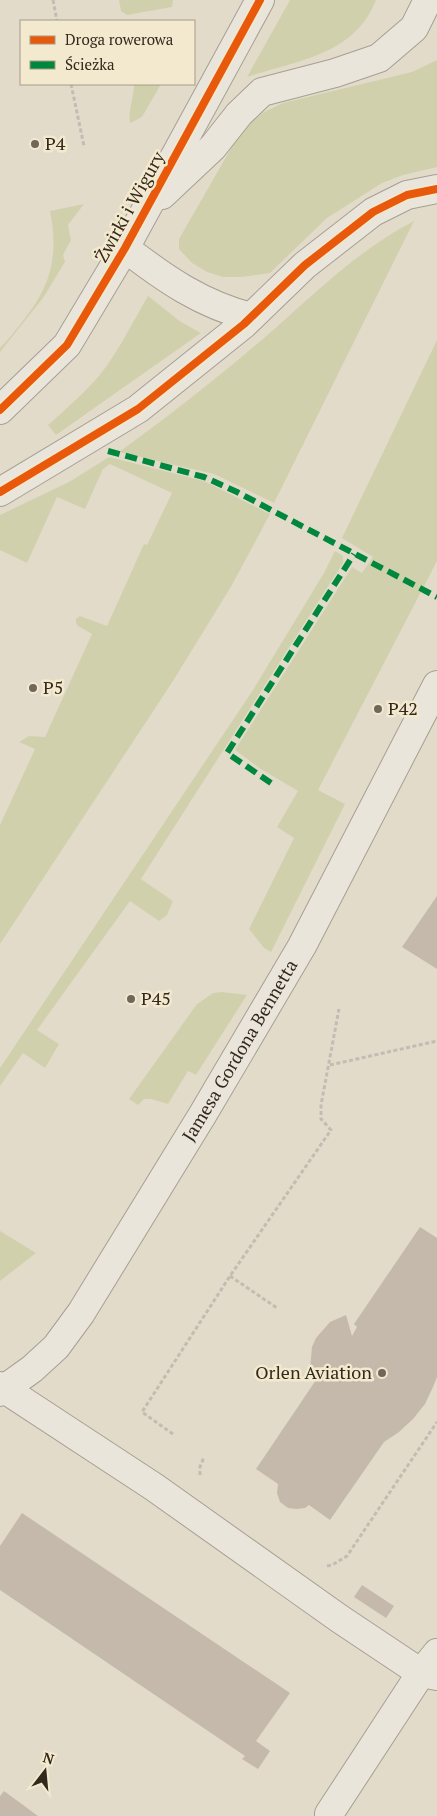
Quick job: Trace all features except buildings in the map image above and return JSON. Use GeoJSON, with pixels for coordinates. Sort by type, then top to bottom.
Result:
{"type":"FeatureCollection","features":[{"type":"Feature","properties":{"kind":"street","name":"Żwirki i Wigury"},"geometry":{"type":"LineString","coordinates":[[0,410],[67,345],[125,248],[260,0]]}},
{"type":"Feature","properties":{"kind":"street"},"geometry":{"type":"LineString","coordinates":[[145,212],[213,147],[239,114],[262,92],[335,73],[379,58],[414,28],[428,0]]}},
{"type":"Feature","properties":{"kind":"street"},"geometry":{"type":"LineString","coordinates":[[0,492],[138,409],[251,317],[305,266],[373,212],[407,195],[437,188]]}},
{"type":"Feature","properties":{"kind":"street"},"geometry":{"type":"LineString","coordinates":[[125,248],[167,279],[198,298],[228,311],[251,317]]}},
{"type":"Feature","properties":{"kind":"street","name":"Jamesa Gordona Bennetta"},"geometry":{"type":"LineString","coordinates":[[2,1389],[32,1369],[56,1347],[81,1313],[218,1090],[302,946],[437,685]]}},
{"type":"Feature","properties":{"kind":"street"},"geometry":{"type":"LineString","coordinates":[[2,1389],[154,1487],[340,1619],[432,1667],[329,1814]]}},
{"type":"Feature","properties":{"kind":"path"},"geometry":{"type":"LineString","coordinates":[[53,0],[57,20]]}},
{"type":"Feature","properties":{"kind":"path"},"geometry":{"type":"LineString","coordinates":[[71,85],[84,146]]}},
{"type":"Feature","properties":{"kind":"path"},"geometry":{"type":"LineString","coordinates":[[173,1434],[142,1412],[230,1276],[331,1130],[321,1119],[321,1106],[339,1009]]}},
{"type":"Feature","properties":{"kind":"path"},"geometry":{"type":"LineString","coordinates":[[330,1065],[437,1041]]}},
{"type":"Feature","properties":{"kind":"path"},"geometry":{"type":"LineString","coordinates":[[230,1276],[277,1308]]}},
{"type":"Feature","properties":{"kind":"path"},"geometry":{"type":"LineString","coordinates":[[323,1566],[332,1565],[347,1556],[437,1422]]}},
{"type":"Feature","properties":{"kind":"green space"},"geometry":{"type":"Polygon","coordinates":[[[119,0],[173,0],[172,7],[127,15],[121,11],[119,0]]]}},
{"type":"Feature","properties":{"kind":"green space"},"geometry":{"type":"Polygon","coordinates":[[[290,0],[376,0],[366,18],[354,33],[339,44],[304,60],[247,77],[290,0]]]}},
{"type":"Feature","properties":{"kind":"green space"},"geometry":{"type":"Polygon","coordinates":[[[437,60],[437,167],[403,175],[382,183],[327,218],[270,273],[241,277],[223,277],[207,272],[192,263],[179,249],[179,239],[241,131],[264,112],[283,103],[412,72],[437,60]]]}},
{"type":"Feature","properties":{"kind":"green space"},"geometry":{"type":"Polygon","coordinates":[[[134,85],[160,85],[142,117],[130,123],[130,114],[134,85]]]}},
{"type":"Feature","properties":{"kind":"green space"},"geometry":{"type":"Polygon","coordinates":[[[84,204],[68,225],[71,240],[63,255],[65,262],[43,298],[0,352],[0,348],[32,309],[46,283],[53,257],[54,243],[50,211],[84,204]]]}},
{"type":"Feature","properties":{"kind":"green space"},"geometry":{"type":"Polygon","coordinates":[[[414,221],[274,503],[214,474],[119,452],[215,378],[357,258],[394,232],[414,221]]]}},
{"type":"Feature","properties":{"kind":"green space"},"geometry":{"type":"Polygon","coordinates":[[[148,296],[181,322],[201,333],[56,435],[48,425],[99,376],[119,347],[148,296]]]}},
{"type":"Feature","properties":{"kind":"green space"},"geometry":{"type":"Polygon","coordinates":[[[437,340],[437,561],[318,790],[345,804],[271,952],[264,948],[249,929],[294,838],[277,827],[298,791],[261,769],[235,750],[352,567],[362,573],[373,557],[342,538],[437,340]]]}},
{"type":"Feature","properties":{"kind":"green space"},"geometry":{"type":"Polygon","coordinates":[[[109,457],[204,481],[270,514],[232,585],[173,681],[0,944],[0,825],[35,749],[19,742],[29,736],[45,737],[92,634],[78,626],[76,619],[80,616],[107,626],[144,544],[147,545],[172,493],[110,464],[103,469],[85,509],[57,497],[27,563],[0,550],[0,515],[69,482],[109,457]]]}},
{"type":"Feature","properties":{"kind":"green space"},"geometry":{"type":"Polygon","coordinates":[[[335,551],[343,556],[343,563],[141,879],[173,901],[167,915],[159,921],[130,901],[37,1030],[59,1044],[45,1068],[23,1053],[0,1086],[0,1068],[253,690],[324,573],[335,551]]]}},
{"type":"Feature","properties":{"kind":"green space"},"geometry":{"type":"Polygon","coordinates":[[[222,992],[247,995],[196,1075],[188,1071],[168,1104],[144,1099],[138,1105],[129,1099],[197,1004],[213,993],[222,992]]]}},
{"type":"Feature","properties":{"kind":"green space"},"geometry":{"type":"Polygon","coordinates":[[[0,1231],[36,1253],[0,1281],[0,1231]]]}},
{"type":"Feature","properties":{"kind":"marked path"},"geometry":{"type":"LineString","coordinates":[[108,451],[204,477],[237,492],[437,597]]}},
{"type":"Feature","properties":{"kind":"marked path"},"geometry":{"type":"LineString","coordinates":[[271,783],[227,753],[354,554]]}},
{"type":"Feature","properties":{"kind":"cycle path"},"geometry":{"type":"LineString","coordinates":[[0,410],[67,345],[125,248],[260,0]]}},
{"type":"Feature","properties":{"kind":"cycle path"},"geometry":{"type":"LineString","coordinates":[[0,492],[138,409],[244,324],[305,265],[373,212],[407,195],[437,189]]}},
{"type":"Feature","properties":{"kind":"place","name":"P4"},"geometry":{"type":"Point","coordinates":[35,144]}},
{"type":"Feature","properties":{"kind":"place","name":"P5"},"geometry":{"type":"Point","coordinates":[33,688]}},
{"type":"Feature","properties":{"kind":"place","name":"P42"},"geometry":{"type":"Point","coordinates":[378,709]}},
{"type":"Feature","properties":{"kind":"place","name":"P45"},"geometry":{"type":"Point","coordinates":[131,999]}},
{"type":"Feature","properties":{"kind":"place","name":"Orlen Aviation"},"geometry":{"type":"Point","coordinates":[382,1373]}}]}
